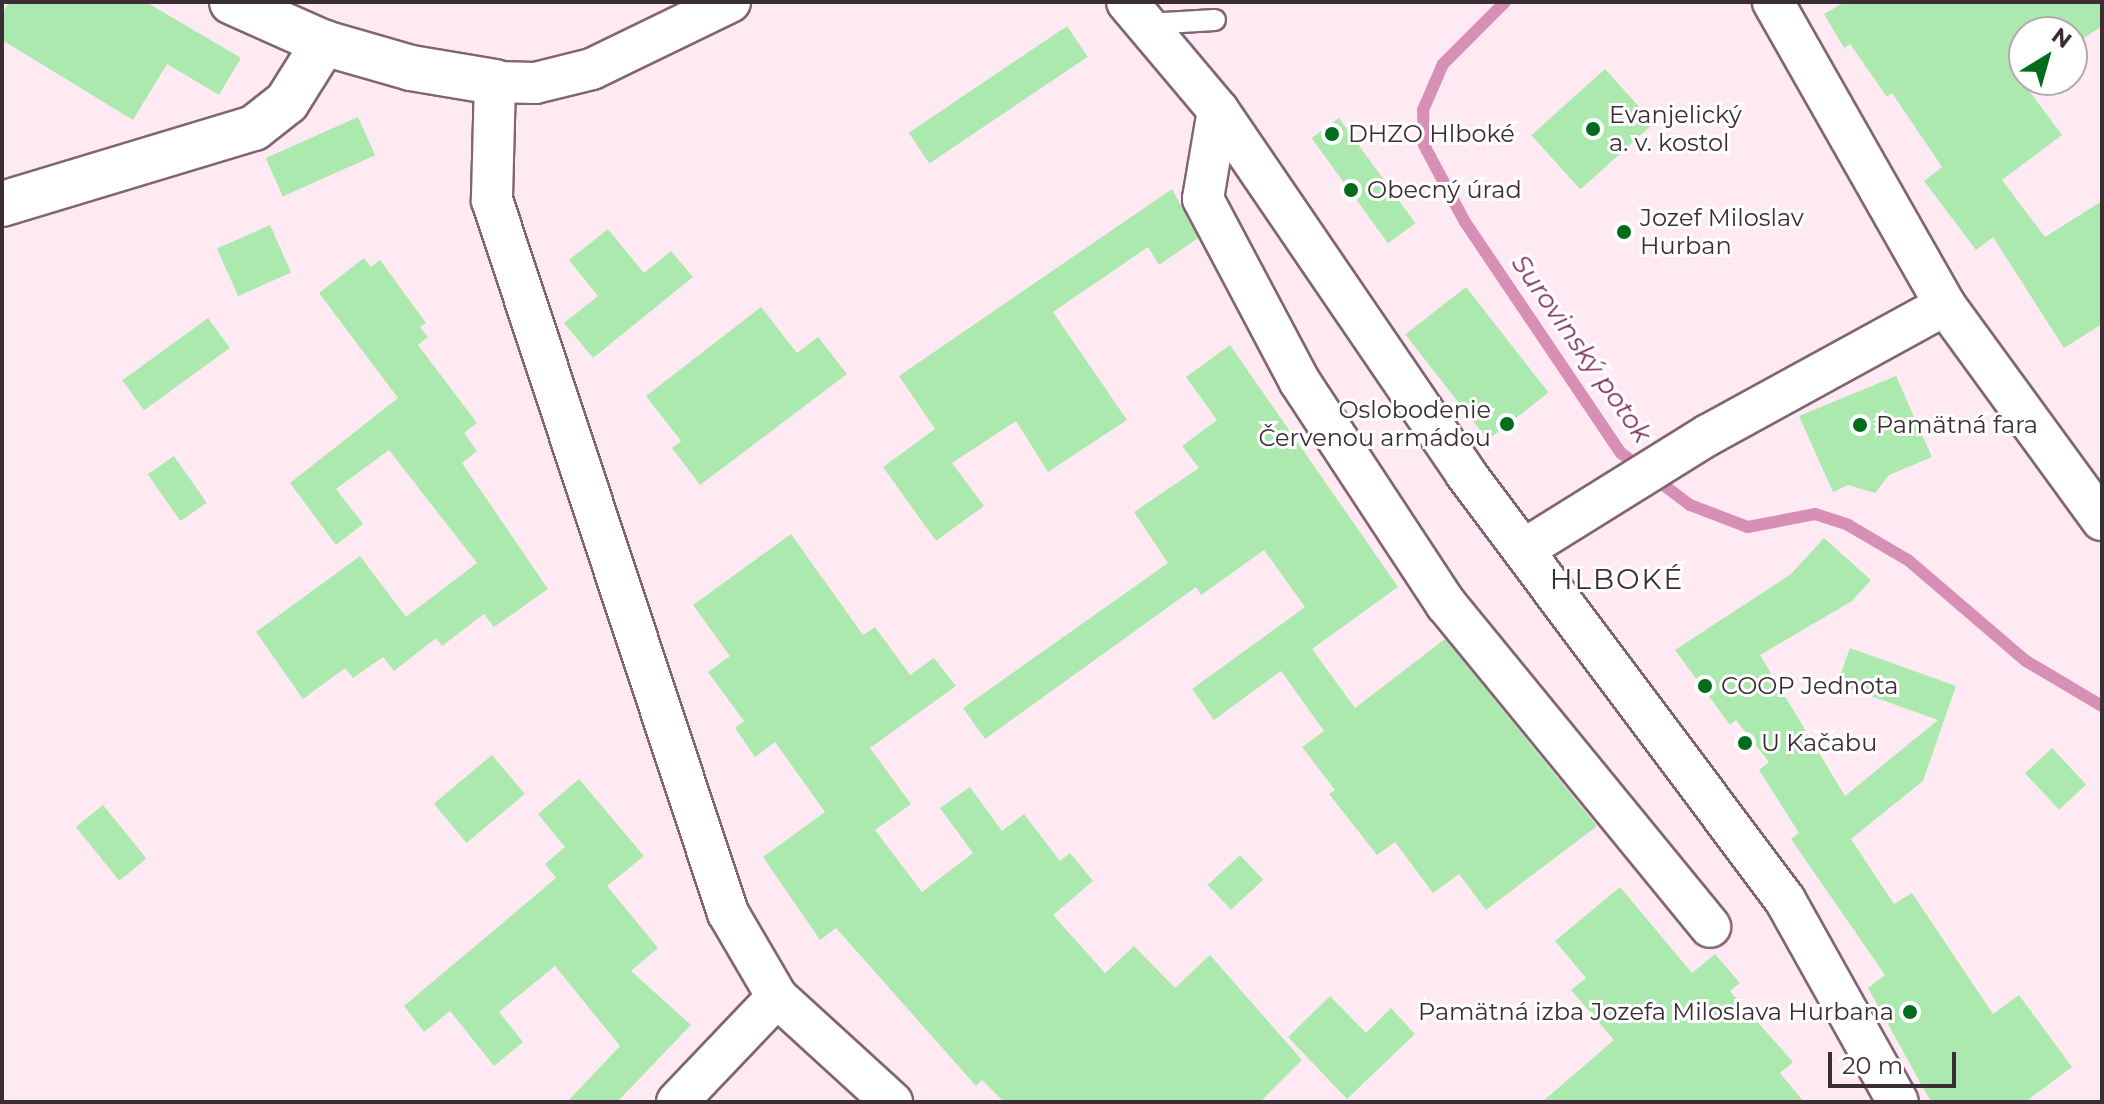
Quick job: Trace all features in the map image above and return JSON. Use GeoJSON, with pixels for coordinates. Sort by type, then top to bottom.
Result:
{"type":"FeatureCollection","features":[{"type":"Feature","properties":{"kind":"street"},"geometry":{"type":"LineString","coordinates":[[232,2],[324,43],[411,68],[495,82],[535,83],[592,69],[730,2]]}},
{"type":"Feature","properties":{"kind":"street"},"geometry":{"type":"LineString","coordinates":[[1773,2],[1945,305],[2102,520]]}},
{"type":"Feature","properties":{"kind":"street"},"geometry":{"type":"LineString","coordinates":[[1137,13],[1218,110],[1523,550],[1785,900],[1898,1102]]}},
{"type":"Feature","properties":{"kind":"street"},"geometry":{"type":"LineString","coordinates":[[2,204],[254,128],[287,102],[324,43]]}},
{"type":"Feature","properties":{"kind":"street"},"geometry":{"type":"LineString","coordinates":[[495,82],[492,200],[501,235],[728,913],[777,997],[892,1102]]}},
{"type":"Feature","properties":{"kind":"street"},"geometry":{"type":"LineString","coordinates":[[1218,110],[1203,199],[1300,382],[1446,604],[1710,927]]}},
{"type":"Feature","properties":{"kind":"street"},"geometry":{"type":"LineString","coordinates":[[1523,550],[1708,435],[1945,305]]}},
{"type":"Feature","properties":{"kind":"street"},"geometry":{"type":"LineString","coordinates":[[677,1102],[777,997]]}},
{"type":"Feature","properties":{"kind":"lane"},"geometry":{"type":"LineString","coordinates":[[1137,13],[1215,20]]}},
{"type":"Feature","properties":{"kind":"building"},"geometry":{"type":"Polygon","coordinates":[[[9,2],[146,2],[241,58],[219,95],[167,64],[133,120],[2,40],[2,14],[9,2]]]}},
{"type":"Feature","properties":{"kind":"building"},"geometry":{"type":"Polygon","coordinates":[[[1845,2],[2102,2],[2102,26],[2088,35],[2088,16],[2008,16],[2008,96],[2033,96],[2062,135],[2002,180],[2045,237],[2102,201],[2102,324],[2064,348],[1993,237],[1976,250],[1924,181],[1942,167],[1892,93],[1887,97],[1850,44],[1844,48],[1824,14],[1845,2]]]}},
{"type":"Feature","properties":{"kind":"building"},"geometry":{"type":"Polygon","coordinates":[[[1067,26],[1088,57],[929,163],[909,133],[1067,26]]]}},
{"type":"Feature","properties":{"kind":"building","name":"Evanjelický a. v. kostol"},"geometry":{"type":"Polygon","coordinates":[[[1605,69],[1654,123],[1580,189],[1531,135],[1605,69]]]}},
{"type":"Feature","properties":{"kind":"building"},"geometry":{"type":"Polygon","coordinates":[[[358,117],[375,155],[283,196],[266,158],[358,117]]]}},
{"type":"Feature","properties":{"kind":"building"},"geometry":{"type":"Polygon","coordinates":[[[1339,118],[1415,223],[1388,243],[1311,138],[1339,118]]]}},
{"type":"Feature","properties":{"kind":"building"},"geometry":{"type":"Polygon","coordinates":[[[1172,189],[1198,238],[1159,265],[1148,247],[1053,312],[1127,420],[1048,472],[1016,421],[952,463],[984,506],[936,541],[883,467],[935,429],[899,376],[1172,189]]]}},
{"type":"Feature","properties":{"kind":"building"},"geometry":{"type":"Polygon","coordinates":[[[270,225],[291,273],[238,296],[217,249],[270,225]]]}},
{"type":"Feature","properties":{"kind":"building"},"geometry":{"type":"Polygon","coordinates":[[[608,229],[644,273],[671,251],[693,277],[593,358],[564,323],[598,296],[569,260],[608,229]]]}},
{"type":"Feature","properties":{"kind":"building"},"geometry":{"type":"Polygon","coordinates":[[[364,258],[371,267],[380,260],[426,323],[420,327],[428,337],[418,345],[477,423],[464,433],[477,451],[462,463],[548,589],[494,627],[484,614],[442,646],[436,638],[394,671],[383,657],[353,678],[345,668],[303,699],[256,632],[360,556],[406,617],[477,563],[389,450],[336,489],[363,524],[336,545],[290,483],[398,398],[319,293],[364,258]]]}},
{"type":"Feature","properties":{"kind":"building"},"geometry":{"type":"Polygon","coordinates":[[[1466,287],[1548,393],[1488,440],[1405,334],[1466,287]]]}},
{"type":"Feature","properties":{"kind":"building"},"geometry":{"type":"Polygon","coordinates":[[[761,307],[797,353],[818,337],[847,374],[700,485],[672,448],[681,441],[646,396],[761,307]]]}},
{"type":"Feature","properties":{"kind":"building"},"geometry":{"type":"Polygon","coordinates":[[[208,318],[230,348],[144,410],[122,380],[208,318]]]}},
{"type":"Feature","properties":{"kind":"building"},"geometry":{"type":"Polygon","coordinates":[[[1230,345],[1398,587],[1312,649],[1355,708],[1445,639],[1597,826],[1486,910],[1459,874],[1433,893],[1395,842],[1377,855],[1329,794],[1335,790],[1302,747],[1324,731],[1281,671],[1214,720],[1192,689],[1305,607],[1264,550],[1201,595],[1196,587],[985,739],[963,708],[1168,563],[1134,512],[1199,468],[1182,446],[1217,420],[1186,377],[1230,345]]]}},
{"type":"Feature","properties":{"kind":"building","name":"Pamätná fara"},"geometry":{"type":"Polygon","coordinates":[[[1896,376],[1932,457],[1889,475],[1875,493],[1848,485],[1833,492],[1799,416],[1896,376]]]}},
{"type":"Feature","properties":{"kind":"building"},"geometry":{"type":"Polygon","coordinates":[[[174,456],[207,503],[180,521],[148,474],[174,456]]]}},
{"type":"Feature","properties":{"kind":"building"},"geometry":{"type":"Polygon","coordinates":[[[791,534],[863,635],[875,627],[910,675],[934,658],[956,686],[870,748],[911,804],[875,830],[922,892],[973,853],[940,808],[970,787],[1002,831],[1024,814],[1060,861],[1070,853],[1093,881],[1053,915],[1105,973],[1134,946],[1175,988],[1210,955],[1302,1060],[1260,1102],[1004,1102],[982,1080],[976,1086],[836,928],[820,940],[763,857],[825,812],[775,742],[755,757],[735,728],[744,721],[708,672],[730,656],[693,605],[791,534]]]}},
{"type":"Feature","properties":{"kind":"building"},"geometry":{"type":"Polygon","coordinates":[[[1824,538],[1871,580],[1852,601],[1760,655],[1845,796],[1938,720],[1837,684],[1850,648],[1956,686],[1923,781],[1851,839],[1894,904],[1912,893],[1993,1014],[2019,995],[2072,1067],[2025,1102],[1931,1102],[1868,988],[1885,975],[1791,839],[1799,833],[1759,770],[1769,762],[1736,720],[1730,725],[1675,650],[1791,574],[1824,538]]]}},
{"type":"Feature","properties":{"kind":"building"},"geometry":{"type":"Polygon","coordinates":[[[2052,748],[2086,785],[2059,810],[2025,773],[2052,748]]]}},
{"type":"Feature","properties":{"kind":"building"},"geometry":{"type":"Polygon","coordinates":[[[492,755],[525,794],[467,843],[434,804],[492,755]]]}},
{"type":"Feature","properties":{"kind":"building"},"geometry":{"type":"Polygon","coordinates":[[[579,779],[644,856],[607,886],[658,948],[631,971],[691,1025],[617,1102],[567,1102],[620,1046],[555,966],[499,1012],[523,1042],[494,1066],[450,1011],[424,1032],[404,1006],[556,878],[545,864],[565,847],[538,814],[579,779]]]}},
{"type":"Feature","properties":{"kind":"building"},"geometry":{"type":"Polygon","coordinates":[[[103,805],[146,859],[119,881],[76,827],[103,805]]]}},
{"type":"Feature","properties":{"kind":"building"},"geometry":{"type":"Polygon","coordinates":[[[1240,855],[1263,880],[1231,910],[1208,885],[1240,855]]]}},
{"type":"Feature","properties":{"kind":"building"},"geometry":{"type":"Polygon","coordinates":[[[1620,887],[1692,973],[1715,954],[1740,983],[1730,991],[1793,1062],[1780,1073],[1804,1102],[1542,1102],[1614,1040],[1571,990],[1586,978],[1555,941],[1620,887]]]}},
{"type":"Feature","properties":{"kind":"building"},"geometry":{"type":"Polygon","coordinates":[[[1330,996],[1366,1033],[1391,1008],[1415,1034],[1347,1099],[1288,1037],[1330,996]]]}},
{"type":"Feature","properties":{"kind":"waterway","name":"Surovinský potok"},"geometry":{"type":"LineString","coordinates":[[1505,2],[1443,64],[1423,110],[1424,145],[1465,222],[1621,453],[1690,505],[1748,527],[1815,514],[1848,525],[1908,560],[2026,661],[2102,706]]}},
{"type":"Feature","properties":{"kind":"place","name":"Evanjelický a. v. kostol"},"geometry":{"type":"Point","coordinates":[1593,129]}},
{"type":"Feature","properties":{"kind":"place","name":"DHZO Hlboké"},"geometry":{"type":"Point","coordinates":[1332,134]}},
{"type":"Feature","properties":{"kind":"place","name":"Obecný úrad"},"geometry":{"type":"Point","coordinates":[1351,190]}},
{"type":"Feature","properties":{"kind":"place","name":"Jozef Miloslav Hurban"},"geometry":{"type":"Point","coordinates":[1624,232]}},
{"type":"Feature","properties":{"kind":"place","name":"Oslobodenie Červenou armádou"},"geometry":{"type":"Point","coordinates":[1507,424]}},
{"type":"Feature","properties":{"kind":"place","name":"Pamätná fara"},"geometry":{"type":"Point","coordinates":[1860,425]}},
{"type":"Feature","properties":{"kind":"place","name":"COOP Jednota"},"geometry":{"type":"Point","coordinates":[1705,686]}},
{"type":"Feature","properties":{"kind":"place","name":"U Kačabu"},"geometry":{"type":"Point","coordinates":[1745,743]}},
{"type":"Feature","properties":{"kind":"place","name":"Pamätná izba Jozefa Miloslava Hurbana"},"geometry":{"type":"Point","coordinates":[1910,1012]}},
{"type":"Feature","properties":{"kind":"district","name":"HLBOKÉ"},"geometry":{"type":"Point","coordinates":[1617,579]}}]}
